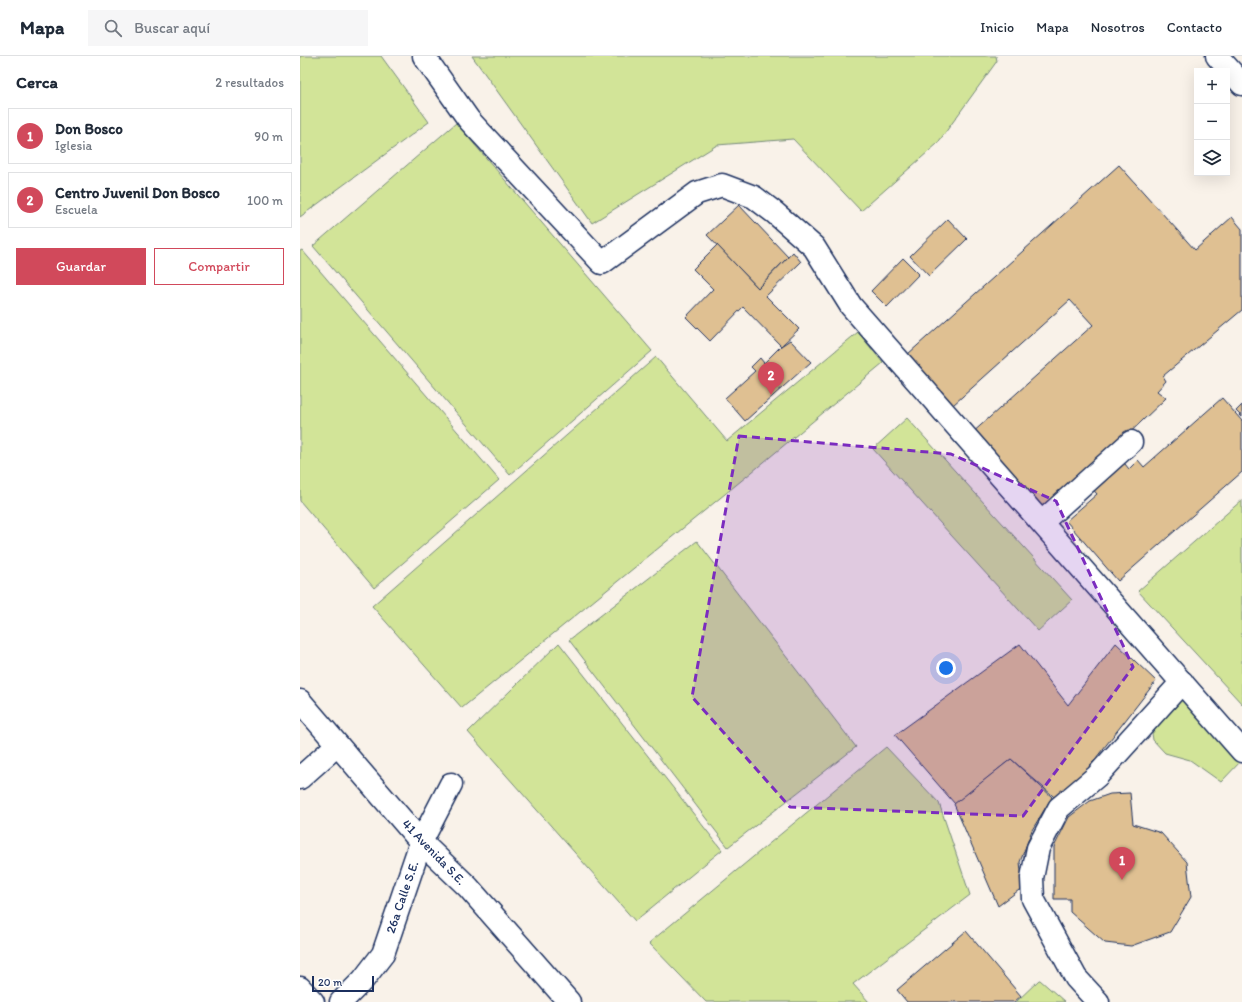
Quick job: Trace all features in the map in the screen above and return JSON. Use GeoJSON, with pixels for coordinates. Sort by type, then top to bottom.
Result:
{"type":"FeatureCollection","features":[{"type":"Feature","properties":{"kind":"street"},"geometry":{"type":"LineString","coordinates":[[424,56],[469,120],[602,263],[697,193],[722,185],[754,198],[775,213],[814,247],[851,306],[1242,751]]}},
{"type":"Feature","properties":{"kind":"street"},"geometry":{"type":"LineString","coordinates":[[1217,56],[1242,84]]}},
{"type":"Feature","properties":{"kind":"street"},"geometry":{"type":"LineString","coordinates":[[1042,522],[1131,442]]}},
{"type":"Feature","properties":{"kind":"street"},"geometry":{"type":"LineString","coordinates":[[1098,1002],[1076,978],[1033,899],[1032,878],[1038,848],[1059,808],[1098,776],[1182,682]]}},
{"type":"Feature","properties":{"kind":"street","name":"41 Avenida S.E."},"geometry":{"type":"LineString","coordinates":[[300,701],[421,842],[468,887],[569,1002]]}},
{"type":"Feature","properties":{"kind":"street"},"geometry":{"type":"LineString","coordinates":[[300,778],[338,745]]}},
{"type":"Feature","properties":{"kind":"street","name":"26a Calle S.E."},"geometry":{"type":"LineString","coordinates":[[341,1002],[363,980],[383,954],[421,842],[451,784]]}},
{"type":"Feature","properties":{"kind":"street"},"geometry":{"type":"LineString","coordinates":[[300,988],[313,1002]]}},
{"type":"Feature","properties":{"kind":"highlighted area"},"geometry":{"type":"Polygon","coordinates":[[[739,436],[951,454],[1056,501],[1133,667],[1023,816],[790,807],[692,697],[739,436]]]}},
{"type":"Feature","properties":{"kind":"green space"},"geometry":{"type":"Polygon","coordinates":[[[300,56],[381,56],[429,122],[300,217],[300,56]]]}},
{"type":"Feature","properties":{"kind":"green space"},"geometry":{"type":"Polygon","coordinates":[[[472,56],[996,56],[997,61],[937,144],[861,211],[793,139],[717,145],[592,223],[472,56]]]}},
{"type":"Feature","properties":{"kind":"green space"},"geometry":{"type":"Polygon","coordinates":[[[456,123],[652,351],[510,475],[313,246],[456,123]]]}},
{"type":"Feature","properties":{"kind":"green space"},"geometry":{"type":"Polygon","coordinates":[[[302,250],[499,480],[374,588],[300,501],[300,251],[302,250]]]}},
{"type":"Feature","properties":{"kind":"green space"},"geometry":{"type":"Polygon","coordinates":[[[858,332],[883,363],[752,472],[462,708],[372,606],[656,357],[727,441],[858,332]]]}},
{"type":"Feature","properties":{"kind":"green space"},"geometry":{"type":"Polygon","coordinates":[[[907,418],[1072,600],[1038,631],[873,449],[907,418]]]}},
{"type":"Feature","properties":{"kind":"green space"},"geometry":{"type":"Polygon","coordinates":[[[1242,500],[1242,704],[1138,591],[1242,500]]]}},
{"type":"Feature","properties":{"kind":"green space"},"geometry":{"type":"Polygon","coordinates":[[[697,541],[856,747],[728,847],[569,640],[697,541]]]}},
{"type":"Feature","properties":{"kind":"green space"},"geometry":{"type":"Polygon","coordinates":[[[559,643],[722,850],[635,921],[468,732],[559,643]]]}},
{"type":"Feature","properties":{"kind":"green space"},"geometry":{"type":"Polygon","coordinates":[[[1184,693],[1242,760],[1221,782],[1190,760],[1165,753],[1153,740],[1151,727],[1184,693]]]}},
{"type":"Feature","properties":{"kind":"green space"},"geometry":{"type":"Polygon","coordinates":[[[886,747],[939,803],[970,895],[853,984],[869,1002],[706,1002],[649,943],[886,747]]]}},
{"type":"Feature","properties":{"kind":"green space"},"geometry":{"type":"Polygon","coordinates":[[[1040,980],[1065,1002],[1016,1002],[1040,980]]]}},
{"type":"Feature","properties":{"kind":"building"},"geometry":{"type":"Polygon","coordinates":[[[1119,165],[1195,250],[1232,217],[1242,229],[1242,310],[1163,376],[1166,381],[1157,391],[1166,398],[1044,515],[971,434],[1093,325],[1070,300],[953,405],[908,354],[1119,165]]]}},
{"type":"Feature","properties":{"kind":"building"},"geometry":{"type":"Polygon","coordinates":[[[739,205],[788,257],[758,288],[707,235],[739,205]]]}},
{"type":"Feature","properties":{"kind":"building"},"geometry":{"type":"Polygon","coordinates":[[[948,219],[967,239],[929,276],[910,256],[948,219]]]}},
{"type":"Feature","properties":{"kind":"building"},"geometry":{"type":"Polygon","coordinates":[[[717,245],[758,288],[793,252],[801,262],[766,296],[799,329],[781,346],[743,307],[710,341],[686,317],[713,289],[693,269],[717,245]]]}},
{"type":"Feature","properties":{"kind":"building"},"geometry":{"type":"Polygon","coordinates":[[[903,258],[919,274],[887,307],[871,291],[903,258]]]}},
{"type":"Feature","properties":{"kind":"building"},"geometry":{"type":"Polygon","coordinates":[[[790,340],[811,362],[745,421],[725,398],[755,371],[751,367],[760,358],[764,363],[781,346],[790,340]]]}},
{"type":"Feature","properties":{"kind":"building"},"geometry":{"type":"Polygon","coordinates":[[[1222,398],[1242,421],[1242,472],[1118,581],[1066,521],[1097,494],[1090,486],[1121,459],[1129,469],[1138,460],[1144,467],[1222,398]]]}},
{"type":"Feature","properties":{"kind":"building"},"geometry":{"type":"Polygon","coordinates":[[[1242,405],[1242,417],[1236,411],[1242,405]]]}},
{"type":"Feature","properties":{"kind":"building"},"geometry":{"type":"Polygon","coordinates":[[[1116,643],[1156,681],[1061,803],[1011,759],[955,804],[895,735],[1020,644],[1068,705],[1116,643]]]}},
{"type":"Feature","properties":{"kind":"building"},"geometry":{"type":"Polygon","coordinates":[[[1011,759],[1052,797],[1032,830],[1020,862],[1023,887],[998,906],[954,804],[1011,759]]]}},
{"type":"Feature","properties":{"kind":"building"},"geometry":{"type":"Polygon","coordinates":[[[1130,793],[1133,824],[1161,833],[1187,862],[1191,897],[1170,932],[1131,946],[1105,943],[1070,912],[1070,899],[1054,899],[1054,847],[1069,817],[1090,801],[1110,794],[1130,793]]]}},
{"type":"Feature","properties":{"kind":"building"},"geometry":{"type":"Polygon","coordinates":[[[966,931],[1021,996],[1014,1002],[907,1002],[897,990],[966,931]]]}},
{"type":"Feature","properties":{"kind":"place","name":"Centro Juvenil Don Bosco"},"geometry":{"type":"Point","coordinates":[771,395]}},
{"type":"Feature","properties":{"kind":"place","name":"Don Bosco"},"geometry":{"type":"Point","coordinates":[1122,880]}}]}
